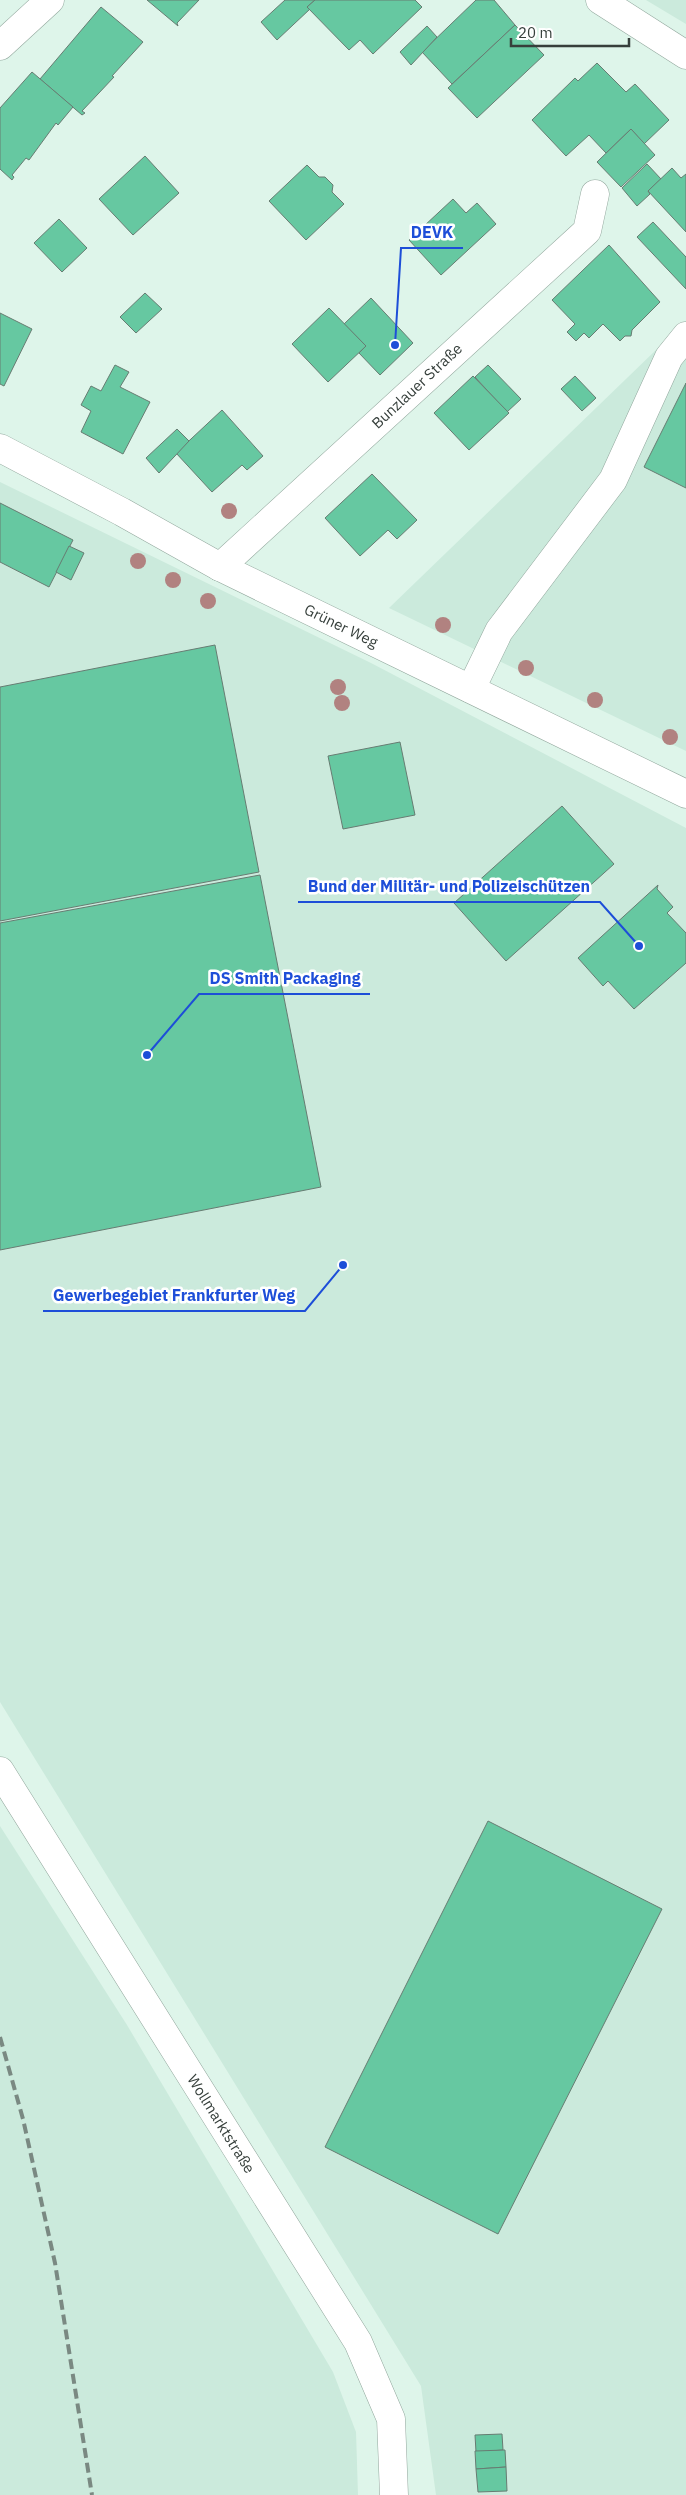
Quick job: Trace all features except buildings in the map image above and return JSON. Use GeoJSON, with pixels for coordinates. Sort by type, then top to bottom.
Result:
{"type":"FeatureCollection","features":[{"type":"Feature","properties":{"kind":"street"},"geometry":{"type":"LineString","coordinates":[[0,46],[50,0]]}},
{"type":"Feature","properties":{"kind":"street"},"geometry":{"type":"LineString","coordinates":[[600,0],[686,55]]}},
{"type":"Feature","properties":{"kind":"street","name":"Bunzlauer Straße"},"geometry":{"type":"LineString","coordinates":[[220,568],[587,231],[595,194]]}},
{"type":"Feature","properties":{"kind":"street"},"geometry":{"type":"LineString","coordinates":[[471,689],[499,631],[613,480],[669,357],[686,336]]}},
{"type":"Feature","properties":{"kind":"street","name":"Grüner Weg"},"geometry":{"type":"LineString","coordinates":[[0,448],[116,508],[220,568],[686,794]]}},
{"type":"Feature","properties":{"kind":"street","name":"Wollmarktstraße"},"geometry":{"type":"LineString","coordinates":[[0,1771],[358,2342],[392,2419],[394,2495]]}},
{"type":"Feature","properties":{"kind":"shaded area"},"geometry":{"type":"Polygon","coordinates":[[[646,0],[686,0],[686,24],[646,0]]]}},
{"type":"Feature","properties":{"kind":"shaded area"},"geometry":{"type":"Polygon","coordinates":[[[686,321],[686,751],[389,608],[686,321]]]}},
{"type":"Feature","properties":{"kind":"shaded area"},"geometry":{"type":"Polygon","coordinates":[[[0,482],[371,663],[686,828],[686,2495],[436,2495],[421,2386],[0,1702],[0,482]]]}},
{"type":"Feature","properties":{"kind":"shaded area"},"geometry":{"type":"Polygon","coordinates":[[[0,1826],[127,2025],[333,2372],[356,2432],[358,2495],[0,2495],[0,1826]]]}},
{"type":"Feature","properties":{"kind":"railway"},"geometry":{"type":"LineString","coordinates":[[0,2037],[23,2119],[55,2263],[92,2495]]}},
{"type":"Feature","properties":{"kind":"place","name":"DEVK"},"geometry":{"type":"Point","coordinates":[395,345]}},
{"type":"Feature","properties":{"kind":"place","name":"Bund der Militär- und Polizeischützen"},"geometry":{"type":"Point","coordinates":[639,946]}},
{"type":"Feature","properties":{"kind":"place","name":"DS Smith Packaging"},"geometry":{"type":"Point","coordinates":[147,1055]}},
{"type":"Feature","properties":{"kind":"place","name":"Gewerbegebiet Frankfurter Weg"},"geometry":{"type":"Point","coordinates":[343,1265]}}]}
